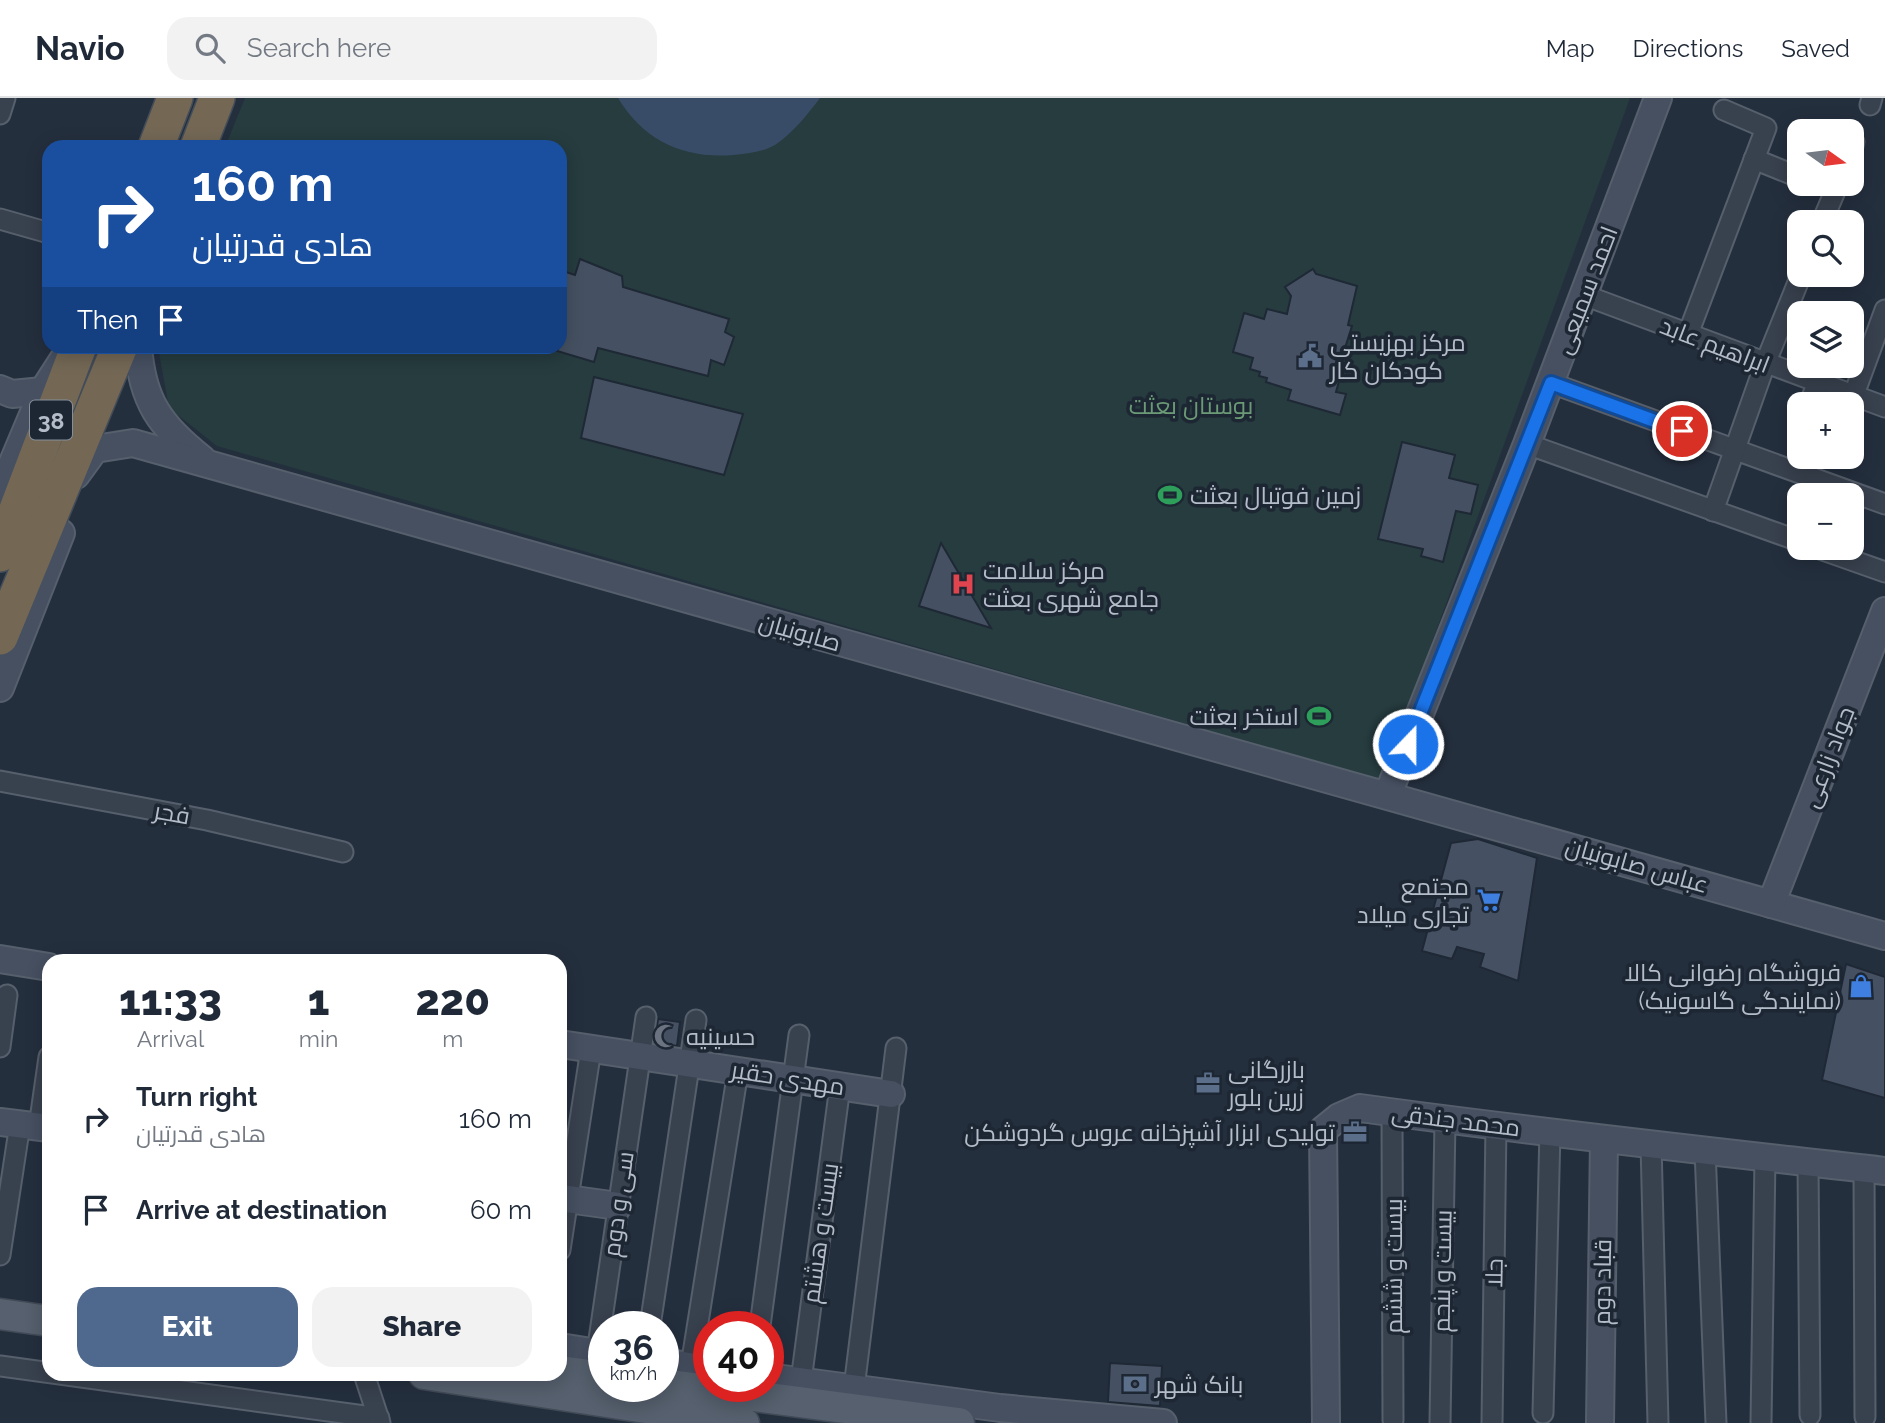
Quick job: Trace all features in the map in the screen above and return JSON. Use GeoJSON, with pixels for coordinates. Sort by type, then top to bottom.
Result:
{"type":"FeatureCollection","features":[{"type":"Feature","properties":{"kind":"highway"},"geometry":{"type":"LineString","coordinates":[[159,140],[174,98]]}},
{"type":"Feature","properties":{"kind":"highway"},"geometry":{"type":"LineString","coordinates":[[201,140],[217,98]]}},
{"type":"Feature","properties":{"kind":"highway","name":"38"},"geometry":{"type":"LineString","coordinates":[[0,554],[76,354]]}},
{"type":"Feature","properties":{"kind":"highway","name":"38"},"geometry":{"type":"LineString","coordinates":[[0,637],[115,360]]}},
{"type":"Feature","properties":{"kind":"main road"},"geometry":{"type":"LineString","coordinates":[[0,1295],[42,1300]]}},
{"type":"Feature","properties":{"kind":"main road"},"geometry":{"type":"LineString","coordinates":[[0,1314],[42,1320]]}},
{"type":"Feature","properties":{"kind":"main road"},"geometry":{"type":"LineString","coordinates":[[567,1369],[588,1364]]}},
{"type":"Feature","properties":{"kind":"main road"},"geometry":{"type":"LineString","coordinates":[[469,1381],[744,1423]]}},
{"type":"Feature","properties":{"kind":"main road"},"geometry":{"type":"LineString","coordinates":[[558,1381],[687,1408],[713,1419]]}},
{"type":"Feature","properties":{"kind":"main road"},"geometry":{"type":"LineString","coordinates":[[679,1386],[959,1423]]}},
{"type":"Feature","properties":{"kind":"street"},"geometry":{"type":"LineString","coordinates":[[0,114],[5,98]]}},
{"type":"Feature","properties":{"kind":"street","name":"احمد سمیعی"},"geometry":{"type":"LineString","coordinates":[[1388,794],[1551,383],[1658,98]]}},
{"type":"Feature","properties":{"kind":"street"},"geometry":{"type":"LineString","coordinates":[[1688,334],[1766,128],[1724,110]]}},
{"type":"Feature","properties":{"kind":"street"},"geometry":{"type":"LineString","coordinates":[[1754,159],[1787,172]]}},
{"type":"Feature","properties":{"kind":"street"},"geometry":{"type":"LineString","coordinates":[[0,219],[42,231]]}},
{"type":"Feature","properties":{"kind":"street"},"geometry":{"type":"LineString","coordinates":[[1713,511],[1765,364],[1796,287]]}},
{"type":"Feature","properties":{"kind":"street","name":"ابراهیم عابد"},"geometry":{"type":"LineString","coordinates":[[1584,295],[1840,392]]}},
{"type":"Feature","properties":{"kind":"street"},"geometry":{"type":"LineString","coordinates":[[1855,392],[1885,310]]}},
{"type":"Feature","properties":{"kind":"street"},"geometry":{"type":"LineString","coordinates":[[3,487],[43,391],[66,354]]}},
{"type":"Feature","properties":{"kind":"street"},"geometry":{"type":"LineString","coordinates":[[139,354],[143,388],[162,425],[212,467]]}},
{"type":"Feature","properties":{"kind":"street"},"geometry":{"type":"LineString","coordinates":[[0,688],[95,449],[115,360]]}},
{"type":"Feature","properties":{"kind":"street"},"geometry":{"type":"LineString","coordinates":[[1551,383],[1885,504]]}},
{"type":"Feature","properties":{"kind":"street"},"geometry":{"type":"LineString","coordinates":[[1814,392],[1817,383]]}},
{"type":"Feature","properties":{"kind":"street"},"geometry":{"type":"LineString","coordinates":[[0,389],[12,394],[43,391]]}},
{"type":"Feature","properties":{"kind":"street","name":"ابراهیم عابد"},"geometry":{"type":"LineString","coordinates":[[1864,400],[1885,407]]}},
{"type":"Feature","properties":{"kind":"street"},"geometry":{"type":"LineString","coordinates":[[0,439],[4,449],[3,487]]}},
{"type":"Feature","properties":{"kind":"street"},"geometry":{"type":"LineString","coordinates":[[55,505],[95,449],[133,443],[212,467]]}},
{"type":"Feature","properties":{"kind":"street"},"geometry":{"type":"LineString","coordinates":[[1527,444],[1787,537]]}},
{"type":"Feature","properties":{"kind":"street","name":"صابونیان"},"geometry":{"type":"LineString","coordinates":[[212,467],[1278,767],[1388,794]]}},
{"type":"Feature","properties":{"kind":"street"},"geometry":{"type":"LineString","coordinates":[[1851,560],[1885,572]]}},
{"type":"Feature","properties":{"kind":"street","name":"جواد زارعی"},"geometry":{"type":"LineString","coordinates":[[1771,904],[1885,611]]}},
{"type":"Feature","properties":{"kind":"street","name":"فجر"},"geometry":{"type":"LineString","coordinates":[[0,781],[207,820],[343,852]]}},
{"type":"Feature","properties":{"kind":"street","name":"عباس صابونیان"},"geometry":{"type":"LineString","coordinates":[[1388,794],[1885,936]]}},
{"type":"Feature","properties":{"kind":"street"},"geometry":{"type":"LineString","coordinates":[[0,959],[42,966]]}},
{"type":"Feature","properties":{"kind":"street"},"geometry":{"type":"LineString","coordinates":[[0,1047],[7,995]]}},
{"type":"Feature","properties":{"kind":"street","name":"سی و دوم"},"geometry":{"type":"LineString","coordinates":[[606,1311],[618,1206],[646,1017]]}},
{"type":"Feature","properties":{"kind":"street"},"geometry":{"type":"LineString","coordinates":[[652,1311],[696,1020]]}},
{"type":"Feature","properties":{"kind":"street"},"geometry":{"type":"LineString","coordinates":[[762,1311],[799,1035]]}},
{"type":"Feature","properties":{"kind":"street","name":"مهدی حقیر"},"geometry":{"type":"LineString","coordinates":[[567,1045],[891,1094]]}},
{"type":"Feature","properties":{"kind":"street"},"geometry":{"type":"LineString","coordinates":[[854,1388],[896,1048]]}},
{"type":"Feature","properties":{"kind":"street"},"geometry":{"type":"LineString","coordinates":[[567,1181],[591,1049]]}},
{"type":"Feature","properties":{"kind":"street"},"geometry":{"type":"LineString","coordinates":[[707,1311],[738,1071]]}},
{"type":"Feature","properties":{"kind":"street"},"geometry":{"type":"LineString","coordinates":[[0,1255],[27,1125],[42,1079]]}},
{"type":"Feature","properties":{"kind":"street","name":"بیست و هشتم"},"geometry":{"type":"LineString","coordinates":[[801,1381],[840,1086]]}},
{"type":"Feature","properties":{"kind":"street","name":"محمد جندقی"},"geometry":{"type":"LineString","coordinates":[[1326,1423],[1323,1130],[1339,1117],[1360,1108],[1604,1140],[1875,1170]]}},
{"type":"Feature","properties":{"kind":"street","name":"بیست و ششم"},"geometry":{"type":"LineString","coordinates":[[1392,1113],[1393,1420]]}},
{"type":"Feature","properties":{"kind":"street","name":"بیست و پنجم"},"geometry":{"type":"LineString","coordinates":[[1440,1423],[1445,1120]]}},
{"type":"Feature","properties":{"kind":"street","name":"جلا"},"geometry":{"type":"LineString","coordinates":[[1492,1423],[1496,1124]]}},
{"type":"Feature","properties":{"kind":"street"},"geometry":{"type":"LineString","coordinates":[[1543,1413],[1550,1131]]}},
{"type":"Feature","properties":{"kind":"street","name":"قباد دوم"},"geometry":{"type":"LineString","coordinates":[[1600,1423],[1604,1140]]}},
{"type":"Feature","properties":{"kind":"street"},"geometry":{"type":"LineString","coordinates":[[1651,1144],[1658,1423]]}},
{"type":"Feature","properties":{"kind":"street"},"geometry":{"type":"LineString","coordinates":[[1705,1150],[1716,1423]]}},
{"type":"Feature","properties":{"kind":"street"},"geometry":{"type":"LineString","coordinates":[[1761,1423],[1765,1157]]}},
{"type":"Feature","properties":{"kind":"street"},"geometry":{"type":"LineString","coordinates":[[1808,1162],[1810,1415]]}},
{"type":"Feature","properties":{"kind":"street"},"geometry":{"type":"LineString","coordinates":[[1865,1417],[1875,1170]]}},
{"type":"Feature","properties":{"kind":"street"},"geometry":{"type":"LineString","coordinates":[[567,1198],[618,1206]]}},
{"type":"Feature","properties":{"kind":"street"},"geometry":{"type":"LineString","coordinates":[[567,1349],[588,1357]]}},
{"type":"Feature","properties":{"kind":"street"},"geometry":{"type":"LineString","coordinates":[[0,1366],[42,1372]]}},
{"type":"Feature","properties":{"kind":"street"},"geometry":{"type":"LineString","coordinates":[[784,1379],[1000,1408],[1163,1423]]}},
{"type":"Feature","properties":{"kind":"street"},"geometry":{"type":"LineString","coordinates":[[106,1381],[380,1420],[366,1381]]}},
{"type":"Feature","properties":{"kind":"green space","name":"بوستان بعثت"},"geometry":{"type":"Polygon","coordinates":[[[245,98],[1630,98],[1382,780],[217,446],[169,408],[159,354],[567,354],[567,140],[228,140],[245,98]]]}},
{"type":"Feature","properties":{"kind":"water"},"geometry":{"type":"Polygon","coordinates":[[[618,98],[820,98],[794,129],[775,145],[749,153],[715,155],[682,150],[653,136],[628,113],[618,98]]]}},
{"type":"Feature","properties":{"kind":"building"},"geometry":{"type":"Polygon","coordinates":[[[580,259],[622,276],[623,287],[729,319],[725,332],[734,337],[724,365],[711,360],[708,376],[598,348],[594,362],[567,354],[567,272],[575,275],[580,259]]]}},
{"type":"Feature","properties":{"kind":"building"},"geometry":{"type":"Polygon","coordinates":[[[1313,269],[1316,274],[1357,286],[1348,325],[1352,326],[1337,373],[1341,374],[1336,392],[1346,394],[1340,415],[1288,400],[1291,390],[1266,382],[1267,378],[1259,376],[1260,372],[1250,369],[1253,358],[1233,352],[1244,313],[1264,319],[1267,309],[1287,314],[1291,296],[1285,287],[1313,269]]]}},
{"type":"Feature","properties":{"kind":"building"},"geometry":{"type":"Polygon","coordinates":[[[594,377],[743,414],[724,475],[581,438],[594,377]]]}},
{"type":"Feature","properties":{"kind":"building"},"geometry":{"type":"Polygon","coordinates":[[[1402,442],[1455,455],[1449,478],[1478,485],[1471,514],[1456,511],[1443,562],[1421,556],[1423,549],[1378,539],[1402,442]]]}},
{"type":"Feature","properties":{"kind":"building"},"geometry":{"type":"Polygon","coordinates":[[[941,543],[991,628],[919,606],[941,543]]]}},
{"type":"Feature","properties":{"kind":"building"},"geometry":{"type":"Polygon","coordinates":[[[1478,839],[1537,858],[1518,981],[1480,967],[1484,954],[1457,947],[1452,959],[1422,951],[1451,843],[1478,839]]]}},
{"type":"Feature","properties":{"kind":"building"},"geometry":{"type":"Polygon","coordinates":[[[1846,964],[1885,977],[1885,1098],[1822,1080],[1846,964]]]}},
{"type":"Feature","properties":{"kind":"building","name":"حسینیه"},"geometry":{"type":"Polygon","coordinates":[[[658,1019],[680,1022],[677,1046],[655,1042],[658,1019]]]}},
{"type":"Feature","properties":{"kind":"building","name":"بانک شهر"},"geometry":{"type":"Polygon","coordinates":[[[1110,1363],[1162,1366],[1160,1406],[1108,1402],[1110,1363]]]}},
{"type":"Feature","properties":{"kind":"place","name":"مرکز بهزیستی کودکان کار"},"geometry":{"type":"Point","coordinates":[1310,356]}},
{"type":"Feature","properties":{"kind":"place","name":"زمین فوتبال بعثت"},"geometry":{"type":"Point","coordinates":[1170,495]}},
{"type":"Feature","properties":{"kind":"place","name":"مرکز سلامت جامع شهری بعثت"},"geometry":{"type":"Point","coordinates":[963,584]}},
{"type":"Feature","properties":{"kind":"place","name":"استخر بعثت"},"geometry":{"type":"Point","coordinates":[1319,716]}},
{"type":"Feature","properties":{"kind":"place","name":"مجتمع تجاری میلاد"},"geometry":{"type":"Point","coordinates":[1489,900]}},
{"type":"Feature","properties":{"kind":"place","name":"فروشگاه رضوانی کالا (نمایندگی گاسونیک)"},"geometry":{"type":"Point","coordinates":[1861,986]}},
{"type":"Feature","properties":{"kind":"place","name":"حسینیه"},"geometry":{"type":"Point","coordinates":[666,1036]}},
{"type":"Feature","properties":{"kind":"place","name":"بازرگانی زرین بلور"},"geometry":{"type":"Point","coordinates":[1208,1083]}},
{"type":"Feature","properties":{"kind":"place","name":"تولیدی ابزار آشپزخانه عروس گردوشکن"},"geometry":{"type":"Point","coordinates":[1355,1132]}},
{"type":"Feature","properties":{"kind":"place","name":"بانک شهر"},"geometry":{"type":"Point","coordinates":[1135,1384]}},
{"type":"Feature","properties":{"kind":"route"},"geometry":{"type":"LineString","coordinates":[[1408,744],[1551,383],[1682,431]]}}]}
